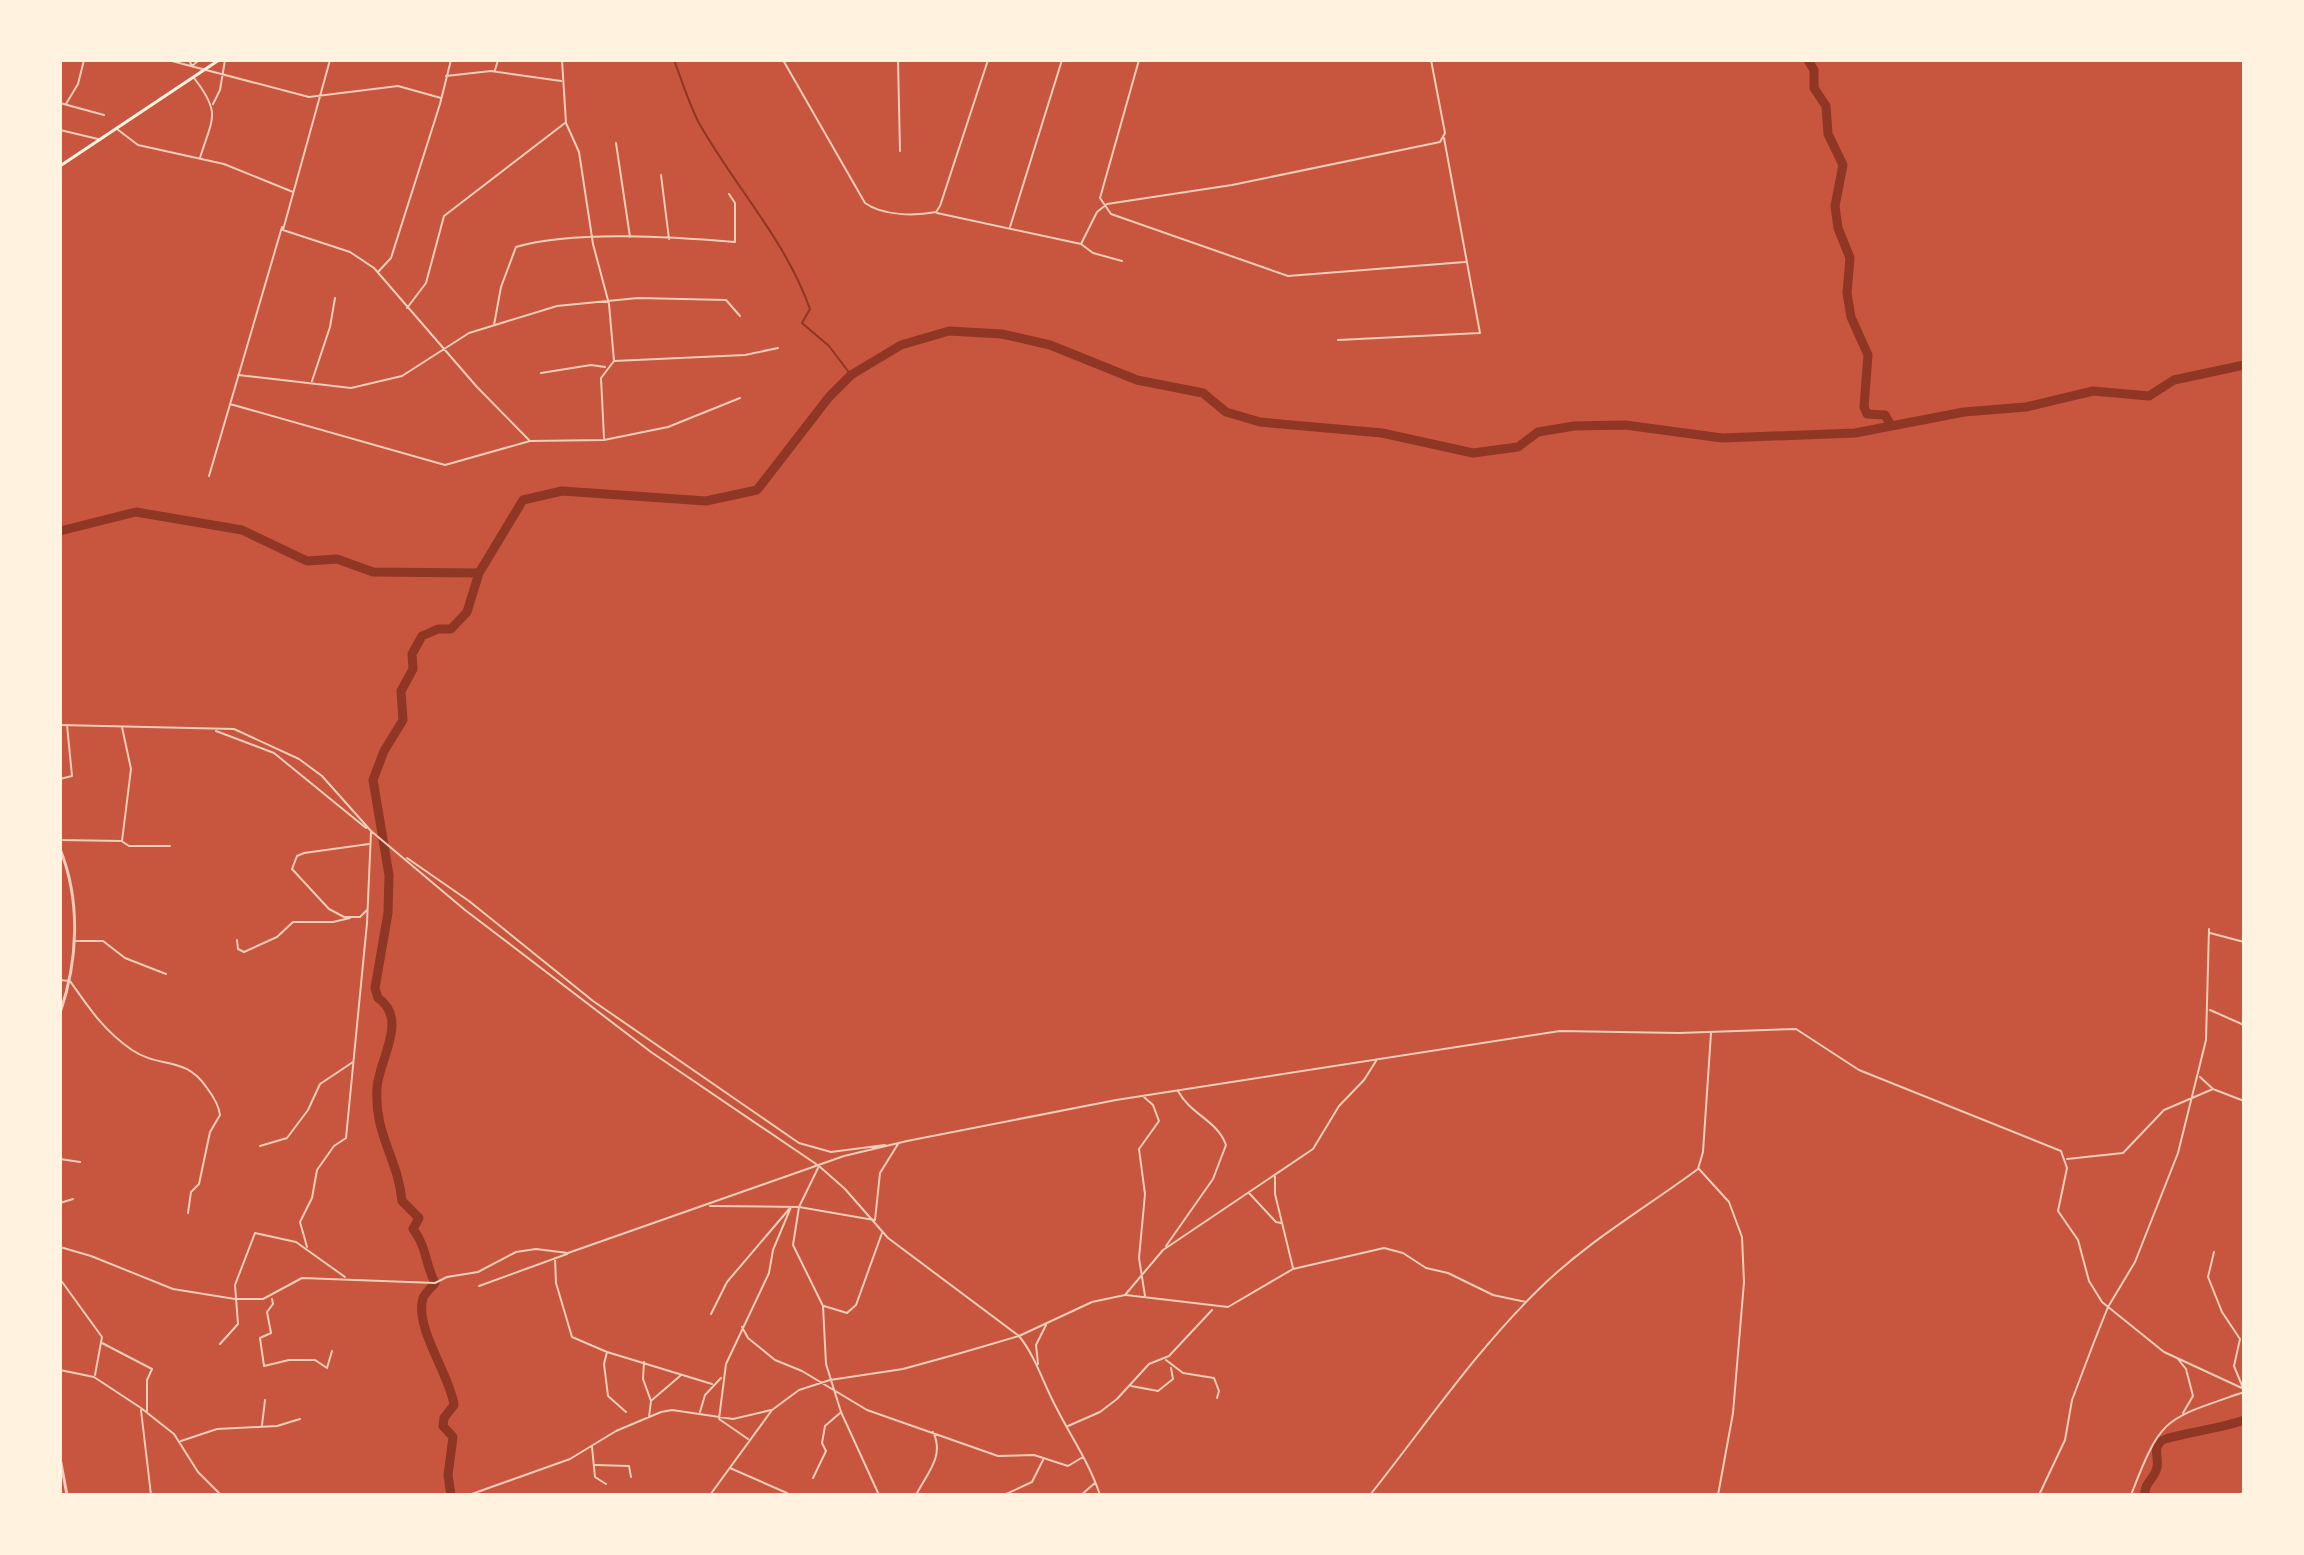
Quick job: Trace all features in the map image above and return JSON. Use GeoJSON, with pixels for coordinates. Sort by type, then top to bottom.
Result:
{"type":"FeatureCollection","features":[{"type":"Feature","properties":{"kind":"main road"},"geometry":{"type":"LineString","coordinates":[[60,166],[219,60]]}},
{"type":"Feature","properties":{"kind":"street"},"geometry":{"type":"LineString","coordinates":[[66,104],[78,84],[84,60]]}},
{"type":"Feature","properties":{"kind":"street"},"geometry":{"type":"LineString","coordinates":[[168,60],[318,98],[400,86],[441,98]]}},
{"type":"Feature","properties":{"kind":"street"},"geometry":{"type":"LineString","coordinates":[[189,60],[192,66]]}},
{"type":"Feature","properties":{"kind":"street"},"geometry":{"type":"LineString","coordinates":[[192,66],[199,60]]}},
{"type":"Feature","properties":{"kind":"street"},"geometry":{"type":"LineString","coordinates":[[200,158],[225,60]]}},
{"type":"Feature","properties":{"kind":"street"},"geometry":{"type":"LineString","coordinates":[[209,476],[330,60]]}},
{"type":"Feature","properties":{"kind":"street"},"geometry":{"type":"LineString","coordinates":[[378,272],[391,258],[451,60]]}},
{"type":"Feature","properties":{"kind":"street"},"geometry":{"type":"LineString","coordinates":[[494,72],[498,60]]}},
{"type":"Feature","properties":{"kind":"street"},"geometry":{"type":"LineString","coordinates":[[562,60],[566,123],[577,142],[593,239],[608,299],[614,361]]}},
{"type":"Feature","properties":{"kind":"street"},"geometry":{"type":"LineString","coordinates":[[783,60],[865,203],[885,211],[936,212],[1081,244],[1093,253],[1122,261]]}},
{"type":"Feature","properties":{"kind":"street"},"geometry":{"type":"LineString","coordinates":[[898,60],[900,151]]}},
{"type":"Feature","properties":{"kind":"street"},"geometry":{"type":"LineString","coordinates":[[936,212],[943,200],[988,60]]}},
{"type":"Feature","properties":{"kind":"street"},"geometry":{"type":"LineString","coordinates":[[1009,229],[1062,60]]}},
{"type":"Feature","properties":{"kind":"street"},"geometry":{"type":"LineString","coordinates":[[1139,60],[1100,198],[1103,206],[1123,220],[1288,276],[1465,262]]}},
{"type":"Feature","properties":{"kind":"street"},"geometry":{"type":"LineString","coordinates":[[1338,340],[1477,336],[1480,329],[1465,262],[1431,60]]}},
{"type":"Feature","properties":{"kind":"street"},"geometry":{"type":"LineString","coordinates":[[446,76],[494,72],[562,81]]}},
{"type":"Feature","properties":{"kind":"street"},"geometry":{"type":"LineString","coordinates":[[193,77],[213,104]]}},
{"type":"Feature","properties":{"kind":"street"},"geometry":{"type":"LineString","coordinates":[[60,103],[104,115]]}},
{"type":"Feature","properties":{"kind":"street"},"geometry":{"type":"LineString","coordinates":[[407,308],[429,276],[444,216],[566,123]]}},
{"type":"Feature","properties":{"kind":"street"},"geometry":{"type":"LineString","coordinates":[[116,128],[138,145],[200,158],[265,178],[293,192]]}},
{"type":"Feature","properties":{"kind":"street"},"geometry":{"type":"LineString","coordinates":[[60,130],[99,139]]}},
{"type":"Feature","properties":{"kind":"street"},"geometry":{"type":"LineString","coordinates":[[1103,206],[1305,171],[1440,142],[1444,137]]}},
{"type":"Feature","properties":{"kind":"street"},"geometry":{"type":"LineString","coordinates":[[616,143],[631,238]]}},
{"type":"Feature","properties":{"kind":"street"},"geometry":{"type":"LineString","coordinates":[[661,175],[670,240]]}},
{"type":"Feature","properties":{"kind":"street"},"geometry":{"type":"LineString","coordinates":[[494,326],[501,287],[516,247],[593,239],[737,241],[735,203],[729,194]]}},
{"type":"Feature","properties":{"kind":"street"},"geometry":{"type":"LineString","coordinates":[[1081,244],[1103,206]]}},
{"type":"Feature","properties":{"kind":"street"},"geometry":{"type":"LineString","coordinates":[[283,226],[286,232],[350,252],[378,272],[407,308],[445,346],[477,387],[530,441]]}},
{"type":"Feature","properties":{"kind":"street"},"geometry":{"type":"LineString","coordinates":[[238,375],[351,388],[402,376],[437,355],[445,346],[494,326],[557,306],[608,299],[667,297],[726,300],[740,316]]}},
{"type":"Feature","properties":{"kind":"street"},"geometry":{"type":"LineString","coordinates":[[312,382],[330,327],[335,298]]}},
{"type":"Feature","properties":{"kind":"street"},"geometry":{"type":"LineString","coordinates":[[604,440],[600,392],[606,367],[614,361],[745,355],[778,348]]}},
{"type":"Feature","properties":{"kind":"street"},"geometry":{"type":"LineString","coordinates":[[541,373],[591,365],[606,367]]}},
{"type":"Feature","properties":{"kind":"street"},"geometry":{"type":"LineString","coordinates":[[230,404],[436,465],[465,462],[530,441],[604,440],[676,424],[740,398]]}},
{"type":"Feature","properties":{"kind":"street"},"geometry":{"type":"LineString","coordinates":[[60,725],[244,732],[299,759],[322,776],[371,831],[367,910],[346,1138],[334,1146],[317,1170],[312,1198],[300,1222],[299,1230],[307,1247]]}},
{"type":"Feature","properties":{"kind":"street"},"geometry":{"type":"LineString","coordinates":[[60,779],[72,776],[67,725]]}},
{"type":"Feature","properties":{"kind":"street"},"geometry":{"type":"LineString","coordinates":[[122,727],[131,769],[122,841]]}},
{"type":"Feature","properties":{"kind":"street"},"geometry":{"type":"LineString","coordinates":[[212,730],[232,734],[274,753],[396,850],[469,901],[593,1001],[799,1143],[831,1152],[890,1145]]}},
{"type":"Feature","properties":{"kind":"street"},"geometry":{"type":"LineString","coordinates":[[60,840],[170,846]]}},
{"type":"Feature","properties":{"kind":"street"},"geometry":{"type":"LineString","coordinates":[[351,918],[329,909],[292,869],[297,856],[304,853],[370,844]]}},
{"type":"Feature","properties":{"kind":"street"},"geometry":{"type":"LineString","coordinates":[[60,849],[69,879],[75,941],[70,981],[60,1013]]}},
{"type":"Feature","properties":{"kind":"street"},"geometry":{"type":"LineString","coordinates":[[396,850],[539,969],[651,1052],[819,1166],[875,1221],[882,1233],[1019,1336],[1085,1455],[1100,1495]]}},
{"type":"Feature","properties":{"kind":"street"},"geometry":{"type":"LineString","coordinates":[[237,940],[238,949],[244,952],[277,937],[293,922],[333,922],[360,917],[367,910]]}},
{"type":"Feature","properties":{"kind":"street"},"geometry":{"type":"LineString","coordinates":[[2039,1495],[2065,1440],[2072,1400],[2108,1307],[2138,1255],[2178,1153],[2200,1076],[2209,1010],[2209,931],[2244,942]]}},
{"type":"Feature","properties":{"kind":"street"},"geometry":{"type":"LineString","coordinates":[[75,941],[103,941],[125,958],[166,974]]}},
{"type":"Feature","properties":{"kind":"street"},"geometry":{"type":"LineString","coordinates":[[60,980],[70,981]]}},
{"type":"Feature","properties":{"kind":"street"},"geometry":{"type":"LineString","coordinates":[[70,981],[99,1024],[148,1059],[190,1068],[214,1098],[220,1115],[210,1132],[201,1177],[191,1192],[188,1213]]}},
{"type":"Feature","properties":{"kind":"street"},"geometry":{"type":"LineString","coordinates":[[2209,1010],[2244,1025]]}},
{"type":"Feature","properties":{"kind":"street"},"geometry":{"type":"LineString","coordinates":[[479,1286],[819,1166],[890,1145],[1178,1089],[1564,1031],[1711,1032],[1785,1028],[1803,1032],[1859,1070],[2055,1147],[2066,1160]]}},
{"type":"Feature","properties":{"kind":"street"},"geometry":{"type":"LineString","coordinates":[[1711,1032],[1703,1152],[1699,1167],[1703,1177],[1729,1202],[1742,1237],[1744,1282],[1733,1413],[1718,1495]]}},
{"type":"Feature","properties":{"kind":"street"},"geometry":{"type":"LineString","coordinates":[[1163,1250],[1276,1175],[1318,1143],[1339,1106],[1364,1080],[1377,1060]]}},
{"type":"Feature","properties":{"kind":"street"},"geometry":{"type":"LineString","coordinates":[[260,1146],[287,1138],[308,1110],[320,1084],[353,1061]]}},
{"type":"Feature","properties":{"kind":"street"},"geometry":{"type":"LineString","coordinates":[[2200,1076],[2213,1089],[2244,1101]]}},
{"type":"Feature","properties":{"kind":"street"},"geometry":{"type":"LineString","coordinates":[[1125,1295],[1163,1250],[1213,1179],[1226,1145],[1220,1130],[1194,1114],[1178,1089]]}},
{"type":"Feature","properties":{"kind":"street"},"geometry":{"type":"LineString","coordinates":[[2213,1089],[2160,1113],[2123,1153],[2072,1155],[2066,1160],[2058,1211],[2078,1240],[2095,1292],[2108,1307],[2148,1341],[2244,1390]]}},
{"type":"Feature","properties":{"kind":"street"},"geometry":{"type":"LineString","coordinates":[[1144,1096],[1153,1105],[1159,1121],[1139,1149],[1145,1194],[1139,1258],[1145,1296]]}},
{"type":"Feature","properties":{"kind":"street"},"geometry":{"type":"LineString","coordinates":[[875,1221],[880,1173],[885,1160],[899,1143]]}},
{"type":"Feature","properties":{"kind":"street"},"geometry":{"type":"LineString","coordinates":[[60,1159],[80,1162]]}},
{"type":"Feature","properties":{"kind":"street"},"geometry":{"type":"LineString","coordinates":[[819,1166],[799,1207],[793,1245],[823,1306],[824,1350],[841,1412],[879,1495]]}},
{"type":"Feature","properties":{"kind":"street"},"geometry":{"type":"LineString","coordinates":[[1370,1495],[1486,1344],[1526,1302],[1566,1264],[1699,1167]]}},
{"type":"Feature","properties":{"kind":"street"},"geometry":{"type":"LineString","coordinates":[[1276,1175],[1275,1194],[1293,1269]]}},
{"type":"Feature","properties":{"kind":"street"},"geometry":{"type":"LineString","coordinates":[[1248,1192],[1276,1222],[1282,1223]]}},
{"type":"Feature","properties":{"kind":"street"},"geometry":{"type":"LineString","coordinates":[[60,1203],[73,1199]]}},
{"type":"Feature","properties":{"kind":"street"},"geometry":{"type":"LineString","coordinates":[[707,1206],[799,1207],[875,1221]]}},
{"type":"Feature","properties":{"kind":"street"},"geometry":{"type":"LineString","coordinates":[[711,1314],[727,1282],[791,1207]]}},
{"type":"Feature","properties":{"kind":"street"},"geometry":{"type":"LineString","coordinates":[[719,1419],[723,1378],[742,1327],[769,1273],[773,1250],[791,1207]]}},
{"type":"Feature","properties":{"kind":"street"},"geometry":{"type":"LineString","coordinates":[[220,1344],[238,1324],[235,1285],[255,1233],[289,1239],[307,1247],[346,1278]]}},
{"type":"Feature","properties":{"kind":"street"},"geometry":{"type":"LineString","coordinates":[[823,1306],[847,1313],[856,1305],[882,1233]]}},
{"type":"Feature","properties":{"kind":"street"},"geometry":{"type":"LineString","coordinates":[[60,1247],[80,1251],[173,1289],[235,1299],[272,1296],[302,1278],[435,1283],[491,1267],[516,1252],[536,1249],[568,1253]]}},
{"type":"Feature","properties":{"kind":"street"},"geometry":{"type":"LineString","coordinates":[[710,1495],[772,1410],[790,1395],[822,1382],[903,1369],[1019,1336],[1092,1302],[1125,1295],[1214,1307],[1235,1304],[1293,1269],[1384,1248],[1403,1253],[1426,1268],[1448,1273],[1486,1292],[1526,1302]]}},
{"type":"Feature","properties":{"kind":"street"},"geometry":{"type":"LineString","coordinates":[[2214,1252],[2208,1277],[2222,1312],[2240,1339],[2234,1366],[2244,1390]]}},
{"type":"Feature","properties":{"kind":"street"},"geometry":{"type":"LineString","coordinates":[[555,1258],[556,1283],[571,1335],[607,1352],[712,1384]]}},
{"type":"Feature","properties":{"kind":"street"},"geometry":{"type":"LineString","coordinates":[[60,1279],[96,1327],[101,1343],[94,1377]]}},
{"type":"Feature","properties":{"kind":"street"},"geometry":{"type":"LineString","coordinates":[[272,1296],[273,1304],[267,1312],[271,1333],[260,1338],[264,1366],[289,1360],[315,1360],[327,1368],[332,1351]]}},
{"type":"Feature","properties":{"kind":"street"},"geometry":{"type":"LineString","coordinates":[[1067,1426],[1100,1412],[1130,1386],[1149,1364],[1165,1359],[1214,1307]]}},
{"type":"Feature","properties":{"kind":"street"},"geometry":{"type":"LineString","coordinates":[[1038,1366],[1036,1345],[1047,1324]]}},
{"type":"Feature","properties":{"kind":"street"},"geometry":{"type":"LineString","coordinates":[[742,1327],[748,1338],[775,1360],[822,1382],[867,1410],[1005,1458],[1034,1455],[1072,1466],[1085,1455]]}},
{"type":"Feature","properties":{"kind":"street"},"geometry":{"type":"LineString","coordinates":[[101,1343],[152,1369],[147,1380],[147,1413]]}},
{"type":"Feature","properties":{"kind":"street"},"geometry":{"type":"LineString","coordinates":[[607,1352],[604,1364],[608,1396],[626,1412]]}},
{"type":"Feature","properties":{"kind":"street"},"geometry":{"type":"LineString","coordinates":[[2131,1495],[2153,1441],[2190,1406],[2193,1396],[2186,1369],[2177,1358]]}},
{"type":"Feature","properties":{"kind":"street"},"geometry":{"type":"LineString","coordinates":[[1130,1386],[1158,1391],[1173,1379],[1165,1359]]}},
{"type":"Feature","properties":{"kind":"street"},"geometry":{"type":"LineString","coordinates":[[644,1362],[643,1379],[651,1401],[649,1418]]}},
{"type":"Feature","properties":{"kind":"street"},"geometry":{"type":"LineString","coordinates":[[1169,1365],[1183,1373],[1214,1378],[1219,1391],[1217,1398]]}},
{"type":"Feature","properties":{"kind":"street"},"geometry":{"type":"LineString","coordinates":[[60,1370],[94,1377],[141,1408],[180,1441],[198,1472],[221,1495]]}},
{"type":"Feature","properties":{"kind":"street"},"geometry":{"type":"LineString","coordinates":[[651,1401],[680,1376]]}},
{"type":"Feature","properties":{"kind":"street"},"geometry":{"type":"LineString","coordinates":[[700,1413],[712,1384],[723,1378]]}},
{"type":"Feature","properties":{"kind":"street"},"geometry":{"type":"LineString","coordinates":[[2182,1414],[2244,1390]]}},
{"type":"Feature","properties":{"kind":"street"},"geometry":{"type":"LineString","coordinates":[[262,1426],[265,1400]]}},
{"type":"Feature","properties":{"kind":"street"},"geometry":{"type":"LineString","coordinates":[[141,1408],[151,1495]]}},
{"type":"Feature","properties":{"kind":"street"},"geometry":{"type":"LineString","coordinates":[[469,1495],[570,1459],[616,1431],[672,1410],[733,1419],[772,1410]]}},
{"type":"Feature","properties":{"kind":"street"},"geometry":{"type":"LineString","coordinates":[[813,1478],[826,1451],[822,1443],[825,1426],[841,1412]]}},
{"type":"Feature","properties":{"kind":"street"},"geometry":{"type":"LineString","coordinates":[[180,1441],[217,1429],[277,1426],[300,1419]]}},
{"type":"Feature","properties":{"kind":"street"},"geometry":{"type":"LineString","coordinates":[[719,1419],[748,1440]]}},
{"type":"Feature","properties":{"kind":"street"},"geometry":{"type":"LineString","coordinates":[[916,1495],[935,1465],[938,1445],[932,1431]]}},
{"type":"Feature","properties":{"kind":"street"},"geometry":{"type":"LineString","coordinates":[[592,1445],[595,1477],[606,1484]]}},
{"type":"Feature","properties":{"kind":"street"},"geometry":{"type":"LineString","coordinates":[[60,1458],[67,1495]]}},
{"type":"Feature","properties":{"kind":"street"},"geometry":{"type":"LineString","coordinates":[[1004,1495],[1032,1482],[1044,1458]]}},
{"type":"Feature","properties":{"kind":"street"},"geometry":{"type":"LineString","coordinates":[[595,1465],[629,1466],[631,1477]]}},
{"type":"Feature","properties":{"kind":"street"},"geometry":{"type":"LineString","coordinates":[[728,1467],[787,1493]]}},
{"type":"Feature","properties":{"kind":"street"},"geometry":{"type":"LineString","coordinates":[[1081,1495],[1096,1483]]}},
{"type":"Feature","properties":{"kind":"street"},"geometry":{"type":"LineString","coordinates":[[2237,1495],[2244,1493]]}},
{"type":"Feature","properties":{"kind":"waterway"},"geometry":{"type":"LineString","coordinates":[[674,60],[699,123],[773,236],[800,284],[810,309],[802,323],[829,346],[851,375]]}},
{"type":"Feature","properties":{"kind":"waterway"},"geometry":{"type":"LineString","coordinates":[[1808,60],[1814,70],[1814,88],[1826,106],[1828,134],[1843,165],[1835,206],[1838,228],[1850,258],[1847,293],[1851,317],[1868,355],[1864,407],[1867,414],[1885,415],[1890,424]]}},
{"type":"Feature","properties":{"kind":"waterway"},"geometry":{"type":"LineString","coordinates":[[60,531],[136,512],[242,530],[307,561],[337,559],[373,572],[479,573],[523,500],[562,491],[706,501],[757,490],[829,397],[851,375],[901,345],[949,331],[1002,334],[1050,345],[1137,380],[1203,393],[1226,412],[1260,422],[1382,433],[1473,453],[1518,447],[1538,432],[1574,426],[1625,425],[1722,438],[1855,433],[1964,412],[2026,407],[2093,391],[2149,396],[2174,380],[2244,365]]}},
{"type":"Feature","properties":{"kind":"waterway"},"geometry":{"type":"LineString","coordinates":[[451,1495],[448,1475],[453,1437],[443,1426],[444,1418],[454,1405],[423,1323],[422,1310],[424,1296],[435,1283],[421,1242],[413,1229],[419,1218],[402,1201],[377,1105],[379,1077],[392,1028],[387,1007],[378,998],[375,988],[388,913],[389,875],[373,780],[384,751],[403,720],[401,691],[413,669],[412,654],[422,636],[438,629],[451,629],[467,612],[479,573]]}},
{"type":"Feature","properties":{"kind":"waterway"},"geometry":{"type":"LineString","coordinates":[[2145,1495],[2146,1487],[2156,1471],[2160,1442],[2244,1420]]}}]}
